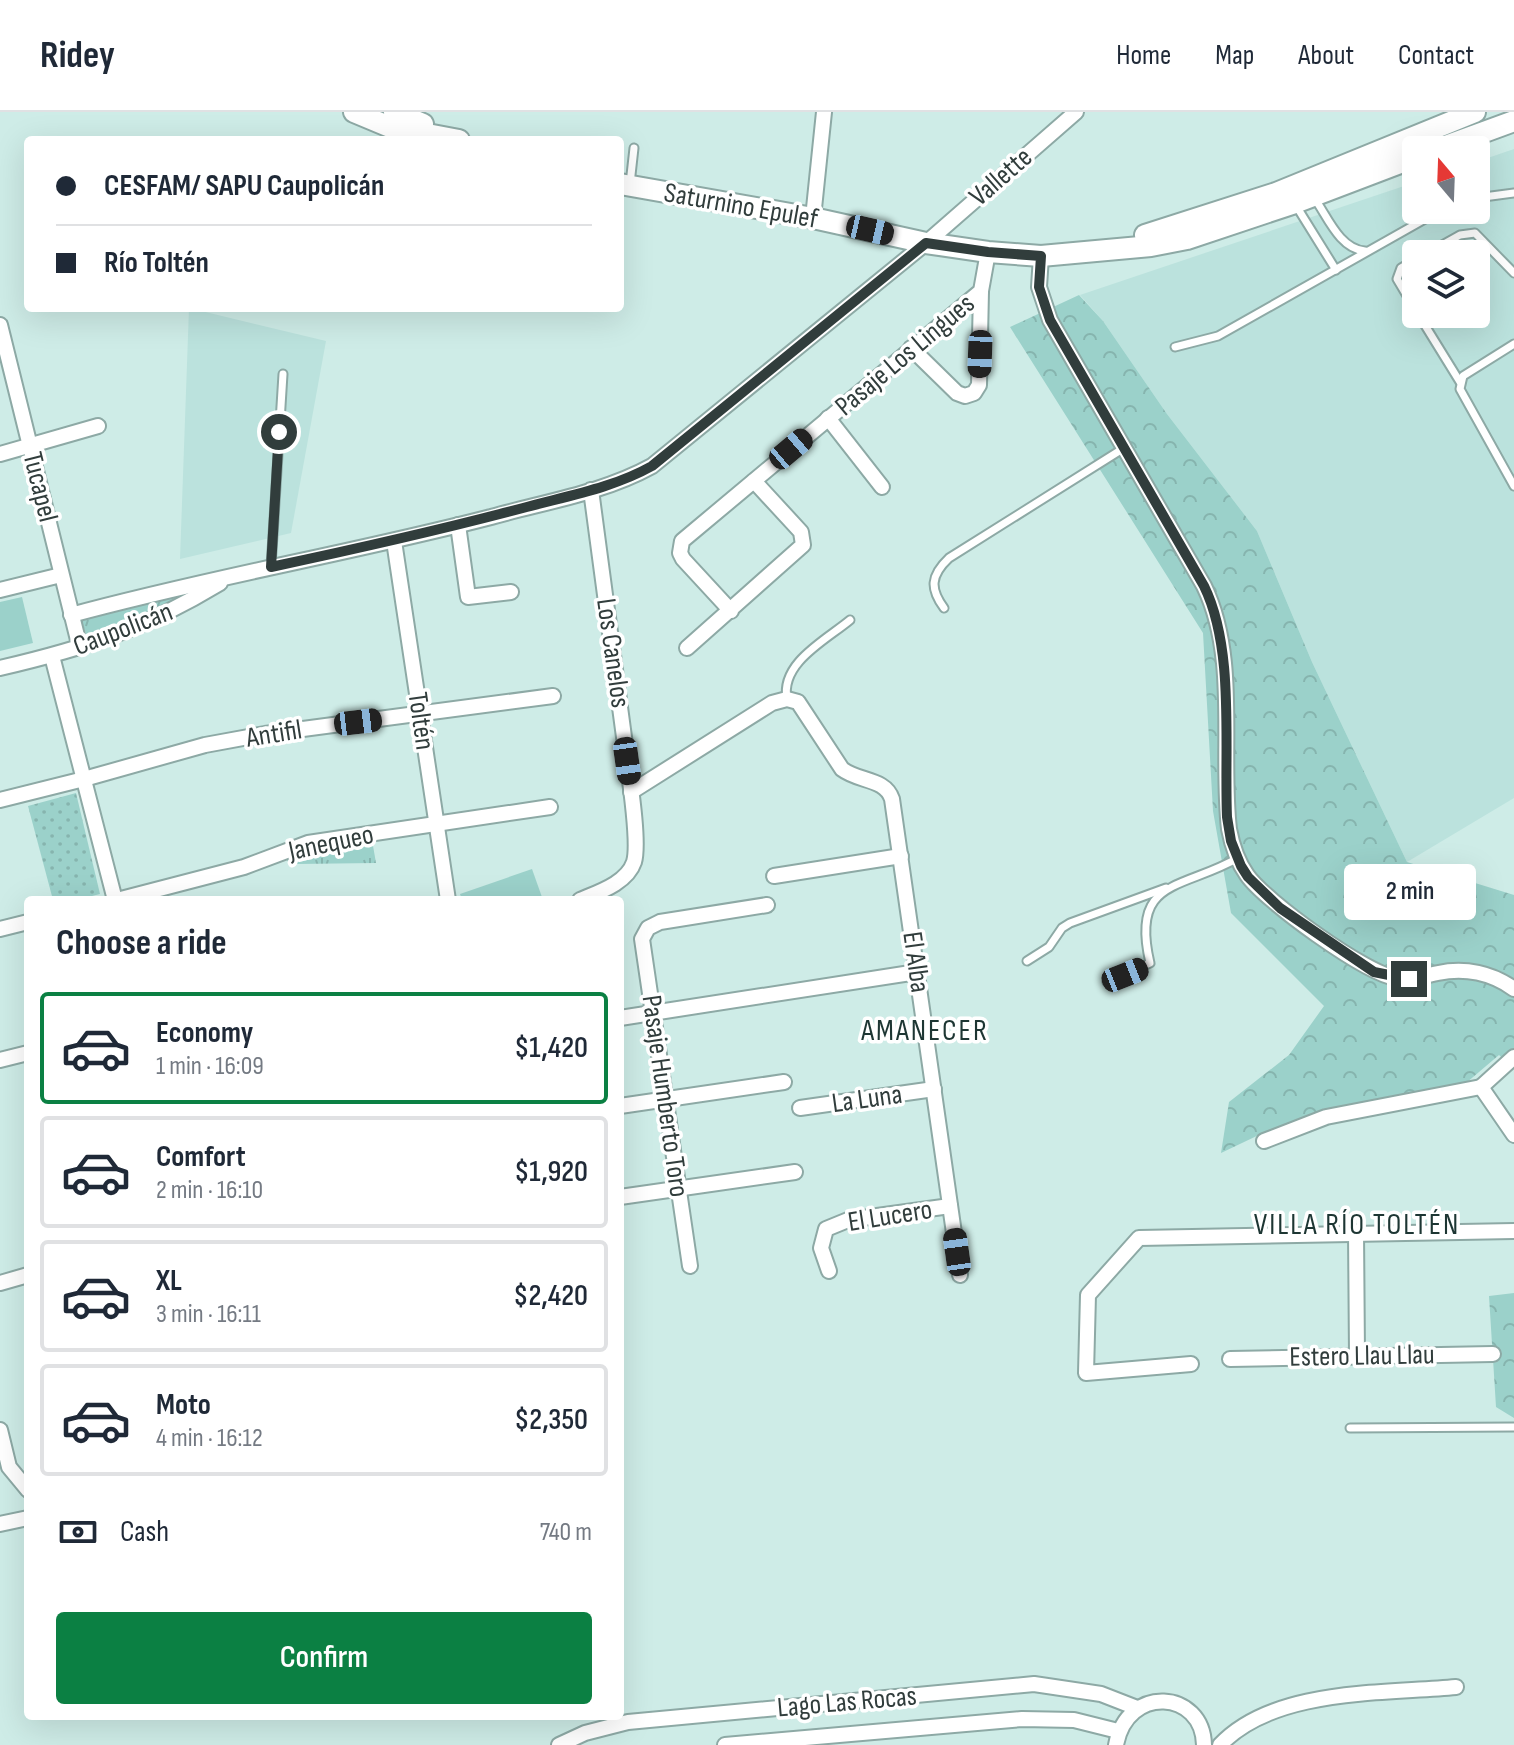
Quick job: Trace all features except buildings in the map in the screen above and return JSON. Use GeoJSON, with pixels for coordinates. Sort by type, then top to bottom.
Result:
{"type":"FeatureCollection","features":[{"type":"Feature","properties":{"kind":"main road"},"geometry":{"type":"LineString","coordinates":[[354,112],[390,127],[438,136]]}},
{"type":"Feature","properties":{"kind":"main road"},"geometry":{"type":"LineString","coordinates":[[394,112],[451,136]]}},
{"type":"Feature","properties":{"kind":"main road","name":"Saturnino Epulef"},"geometry":{"type":"LineString","coordinates":[[625,185],[813,218],[926,243],[1041,256],[1151,246],[1187,239],[1300,192],[1475,112]]}},
{"type":"Feature","properties":{"kind":"main road"},"geometry":{"type":"LineString","coordinates":[[1473,136],[1514,121]]}},
{"type":"Feature","properties":{"kind":"main road","name":"Saturnino Epulef"},"geometry":{"type":"LineString","coordinates":[[1300,192],[1402,161]]}},
{"type":"Feature","properties":{"kind":"street"},"geometry":{"type":"LineString","coordinates":[[813,218],[824,112]]}},
{"type":"Feature","properties":{"kind":"street","name":"Vallette"},"geometry":{"type":"LineString","coordinates":[[926,243],[1076,112]]}},
{"type":"Feature","properties":{"kind":"street","name":"Caupolicán"},"geometry":{"type":"LineString","coordinates":[[71,615],[238,574],[394,541],[621,481],[652,466],[926,243]]}},
{"type":"Feature","properties":{"kind":"street","name":"Pasaje Los Lingues"},"geometry":{"type":"LineString","coordinates":[[731,611],[683,559],[680,547],[686,536],[981,291],[988,252]]}},
{"type":"Feature","properties":{"kind":"street"},"geometry":{"type":"LineString","coordinates":[[1041,256],[1039,287],[1045,310],[1204,586],[1216,615],[1222,647],[1227,817],[1238,858],[1248,877],[1280,908],[1374,972],[1409,979],[1467,971],[1490,976],[1514,989]]}},
{"type":"Feature","properties":{"kind":"street"},"geometry":{"type":"LineString","coordinates":[[911,348],[957,393],[965,396],[974,393],[979,385],[981,291]]}},
{"type":"Feature","properties":{"kind":"street","name":"Tucapel"},"geometry":{"type":"LineString","coordinates":[[0,325],[80,648]]}},
{"type":"Feature","properties":{"kind":"street"},"geometry":{"type":"LineString","coordinates":[[828,418],[882,487]]}},
{"type":"Feature","properties":{"kind":"street"},"geometry":{"type":"LineString","coordinates":[[0,454],[98,426]]}},
{"type":"Feature","properties":{"kind":"street"},"geometry":{"type":"LineString","coordinates":[[687,648],[803,545],[801,532],[754,481]]}},
{"type":"Feature","properties":{"kind":"street","name":"Los Canelos"},"geometry":{"type":"LineString","coordinates":[[590,896],[608,889],[624,876],[633,863],[635,848],[631,792],[591,490]]}},
{"type":"Feature","properties":{"kind":"street"},"geometry":{"type":"LineString","coordinates":[[458,525],[468,597],[511,592]]}},
{"type":"Feature","properties":{"kind":"street","name":"Toltén"},"geometry":{"type":"LineString","coordinates":[[394,541],[447,896]]}},
{"type":"Feature","properties":{"kind":"street","name":"Caupolicán"},"geometry":{"type":"LineString","coordinates":[[0,668],[80,648],[151,622],[238,574]]}},
{"type":"Feature","properties":{"kind":"street"},"geometry":{"type":"LineString","coordinates":[[0,590],[61,575]]}},
{"type":"Feature","properties":{"kind":"street"},"geometry":{"type":"LineString","coordinates":[[52,656],[115,896]]}},
{"type":"Feature","properties":{"kind":"street","name":"Antifil"},"geometry":{"type":"LineString","coordinates":[[0,800],[205,745],[265,734],[553,696]]}},
{"type":"Feature","properties":{"kind":"street"},"geometry":{"type":"LineString","coordinates":[[631,792],[772,703],[787,699]]}},
{"type":"Feature","properties":{"kind":"street","name":"El Alba"},"geometry":{"type":"LineString","coordinates":[[787,699],[798,702],[842,769],[888,789],[892,799],[960,1275]]}},
{"type":"Feature","properties":{"kind":"street","name":"Janequeo"},"geometry":{"type":"LineString","coordinates":[[132,896],[244,867],[308,843],[550,807]]}},
{"type":"Feature","properties":{"kind":"street"},"geometry":{"type":"LineString","coordinates":[[774,876],[901,856]]}},
{"type":"Feature","properties":{"kind":"street","name":"Pasaje Humberto Toro"},"geometry":{"type":"LineString","coordinates":[[690,1266],[642,939],[648,928],[660,922],[767,905]]}},
{"type":"Feature","properties":{"kind":"street"},"geometry":{"type":"LineString","coordinates":[[0,929],[24,923]]}},
{"type":"Feature","properties":{"kind":"street"},"geometry":{"type":"LineString","coordinates":[[624,1017],[917,972]]}},
{"type":"Feature","properties":{"kind":"street"},"geometry":{"type":"LineString","coordinates":[[0,1060],[24,1054]]}},
{"type":"Feature","properties":{"kind":"street"},"geometry":{"type":"LineString","coordinates":[[1264,1141],[1326,1117],[1481,1087],[1514,1057]]}},
{"type":"Feature","properties":{"kind":"street"},"geometry":{"type":"LineString","coordinates":[[624,1105],[784,1082]]}},
{"type":"Feature","properties":{"kind":"street"},"geometry":{"type":"LineString","coordinates":[[1481,1087],[1514,1135]]}},
{"type":"Feature","properties":{"kind":"street","name":"La Luna"},"geometry":{"type":"LineString","coordinates":[[800,1108],[934,1089]]}},
{"type":"Feature","properties":{"kind":"street"},"geometry":{"type":"LineString","coordinates":[[624,1196],[795,1172]]}},
{"type":"Feature","properties":{"kind":"street","name":"El Lucero"},"geometry":{"type":"LineString","coordinates":[[829,1271],[821,1248],[826,1229],[848,1220],[950,1206]]}},
{"type":"Feature","properties":{"kind":"street"},"geometry":{"type":"LineString","coordinates":[[1191,1364],[1086,1373],[1088,1295],[1139,1238],[1514,1231]]}},
{"type":"Feature","properties":{"kind":"street"},"geometry":{"type":"LineString","coordinates":[[1356,1232],[1357,1355]]}},
{"type":"Feature","properties":{"kind":"street"},"geometry":{"type":"LineString","coordinates":[[0,1283],[24,1276]]}},
{"type":"Feature","properties":{"kind":"street","name":"Estero Llau Llau"},"geometry":{"type":"LineString","coordinates":[[1230,1359],[1493,1354]]}},
{"type":"Feature","properties":{"kind":"street"},"geometry":{"type":"LineString","coordinates":[[0,1430],[4,1468],[24,1486]]}},
{"type":"Feature","properties":{"kind":"street"},"geometry":{"type":"LineString","coordinates":[[0,1524],[24,1519]]}},
{"type":"Feature","properties":{"kind":"street","name":"Lago Las Rocas"},"geometry":{"type":"LineString","coordinates":[[559,1745],[585,1733],[628,1722],[1034,1684],[1101,1694],[1137,1708]]}},
{"type":"Feature","properties":{"kind":"street"},"geometry":{"type":"LineString","coordinates":[[1220,1745],[1234,1730],[1269,1711],[1307,1700],[1456,1687]]}},
{"type":"Feature","properties":{"kind":"street"},"geometry":{"type":"LineString","coordinates":[[1117,1738],[1126,1718],[1137,1708],[1150,1702],[1165,1701],[1191,1713],[1200,1725],[1204,1745]]}},
{"type":"Feature","properties":{"kind":"street","name":"Lago Las Rocas"},"geometry":{"type":"LineString","coordinates":[[725,1745],[1022,1719],[1074,1720],[1117,1738]]}},
{"type":"Feature","properties":{"kind":"street"},"geometry":{"type":"LineString","coordinates":[[1200,1725],[1220,1732],[1234,1730]]}},
{"type":"Feature","properties":{"kind":"lane"},"geometry":{"type":"LineString","coordinates":[[625,185],[634,148]]}},
{"type":"Feature","properties":{"kind":"lane"},"geometry":{"type":"LineString","coordinates":[[1300,192],[1344,242],[1353,250],[1367,252]]}},
{"type":"Feature","properties":{"kind":"lane"},"geometry":{"type":"LineString","coordinates":[[1300,192],[1336,270]]}},
{"type":"Feature","properties":{"kind":"lane"},"geometry":{"type":"LineString","coordinates":[[1490,196],[1514,193]]}},
{"type":"Feature","properties":{"kind":"lane"},"geometry":{"type":"LineString","coordinates":[[1175,347],[1218,336],[1416,224]]}},
{"type":"Feature","properties":{"kind":"lane"},"geometry":{"type":"LineString","coordinates":[[1451,240],[1475,233],[1482,240]]}},
{"type":"Feature","properties":{"kind":"lane"},"geometry":{"type":"LineString","coordinates":[[1490,248],[1514,273]]}},
{"type":"Feature","properties":{"kind":"lane"},"geometry":{"type":"LineString","coordinates":[[1402,267],[1397,279],[1402,288]]}},
{"type":"Feature","properties":{"kind":"lane"},"geometry":{"type":"LineString","coordinates":[[1426,328],[1460,382]]}},
{"type":"Feature","properties":{"kind":"lane"},"geometry":{"type":"LineString","coordinates":[[1514,344],[1463,376],[1460,382],[1460,389],[1514,486]]}},
{"type":"Feature","properties":{"kind":"lane"},"geometry":{"type":"LineString","coordinates":[[271,567],[283,374]]}},
{"type":"Feature","properties":{"kind":"lane"},"geometry":{"type":"LineString","coordinates":[[944,608],[933,594],[933,586],[938,571],[949,558],[1124,448]]}},
{"type":"Feature","properties":{"kind":"lane"},"geometry":{"type":"LineString","coordinates":[[787,699],[786,684],[792,669],[850,620]]}},
{"type":"Feature","properties":{"kind":"lane"},"geometry":{"type":"LineString","coordinates":[[1027,961],[1049,947],[1062,928],[1070,923],[1142,895],[1172,887],[1238,858]]}},
{"type":"Feature","properties":{"kind":"lane"},"geometry":{"type":"LineString","coordinates":[[1107,982],[1150,963],[1144,922],[1154,901],[1172,887]]}},
{"type":"Feature","properties":{"kind":"lane"},"geometry":{"type":"LineString","coordinates":[[1350,1428],[1514,1427]]}},
{"type":"Feature","properties":{"kind":"shaded area"},"geometry":{"type":"Polygon","coordinates":[[[1514,149],[1514,798],[1407,862],[1312,662],[1257,531],[1167,414],[1103,321],[1080,295],[1402,187],[1402,224],[1490,224],[1490,157],[1514,149]]]}},
{"type":"Feature","properties":{"kind":"shaded area"},"geometry":{"type":"Polygon","coordinates":[[[189,312],[206,312],[326,341],[291,533],[180,559],[189,312]]]}},
{"type":"Feature","properties":{"kind":"green space"},"geometry":{"type":"Polygon","coordinates":[[[1079,295],[1103,321],[1167,414],[1257,531],[1312,662],[1407,862],[1514,895],[1514,1069],[1499,1055],[1459,1089],[1399,1105],[1263,1133],[1221,1153],[1229,1102],[1289,1055],[1324,1006],[1231,913],[1213,811],[1203,633],[1010,327],[1079,295]]]}},
{"type":"Feature","properties":{"kind":"green space"},"geometry":{"type":"Polygon","coordinates":[[[196,588],[157,612],[87,637],[81,619],[196,588]]]}},
{"type":"Feature","properties":{"kind":"green space"},"geometry":{"type":"Polygon","coordinates":[[[22,597],[33,643],[0,651],[0,602],[22,597]]]}},
{"type":"Feature","properties":{"kind":"green space"},"geometry":{"type":"Polygon","coordinates":[[[76,793],[100,894],[52,896],[28,806],[76,793]]]}},
{"type":"Feature","properties":{"kind":"green space"},"geometry":{"type":"Polygon","coordinates":[[[372,840],[376,863],[297,864],[288,862],[285,856],[299,850],[372,840]]]}},
{"type":"Feature","properties":{"kind":"green space"},"geometry":{"type":"Polygon","coordinates":[[[532,869],[542,896],[461,896],[532,869]]]}},
{"type":"Feature","properties":{"kind":"green space"},"geometry":{"type":"Polygon","coordinates":[[[1514,1293],[1514,1418],[1496,1407],[1489,1296],[1514,1293]]]}},
{"type":"Feature","properties":{"kind":"district","name":"AMANECER"},"geometry":{"type":"Point","coordinates":[925,1031]}},
{"type":"Feature","properties":{"kind":"district","name":"VILLA RÍO TOLTÉN"},"geometry":{"type":"Point","coordinates":[1357,1225]}},
{"type":"Feature","properties":{"kind":"route"},"geometry":{"type":"LineString","coordinates":[[279,432],[271,567],[394,541],[591,490],[637,474],[652,466],[926,243],[1041,256],[1039,287],[1050,320],[1204,586],[1216,615],[1222,647],[1227,817],[1231,841],[1241,866],[1280,908],[1362,965],[1387,976],[1409,979]]}}]}
